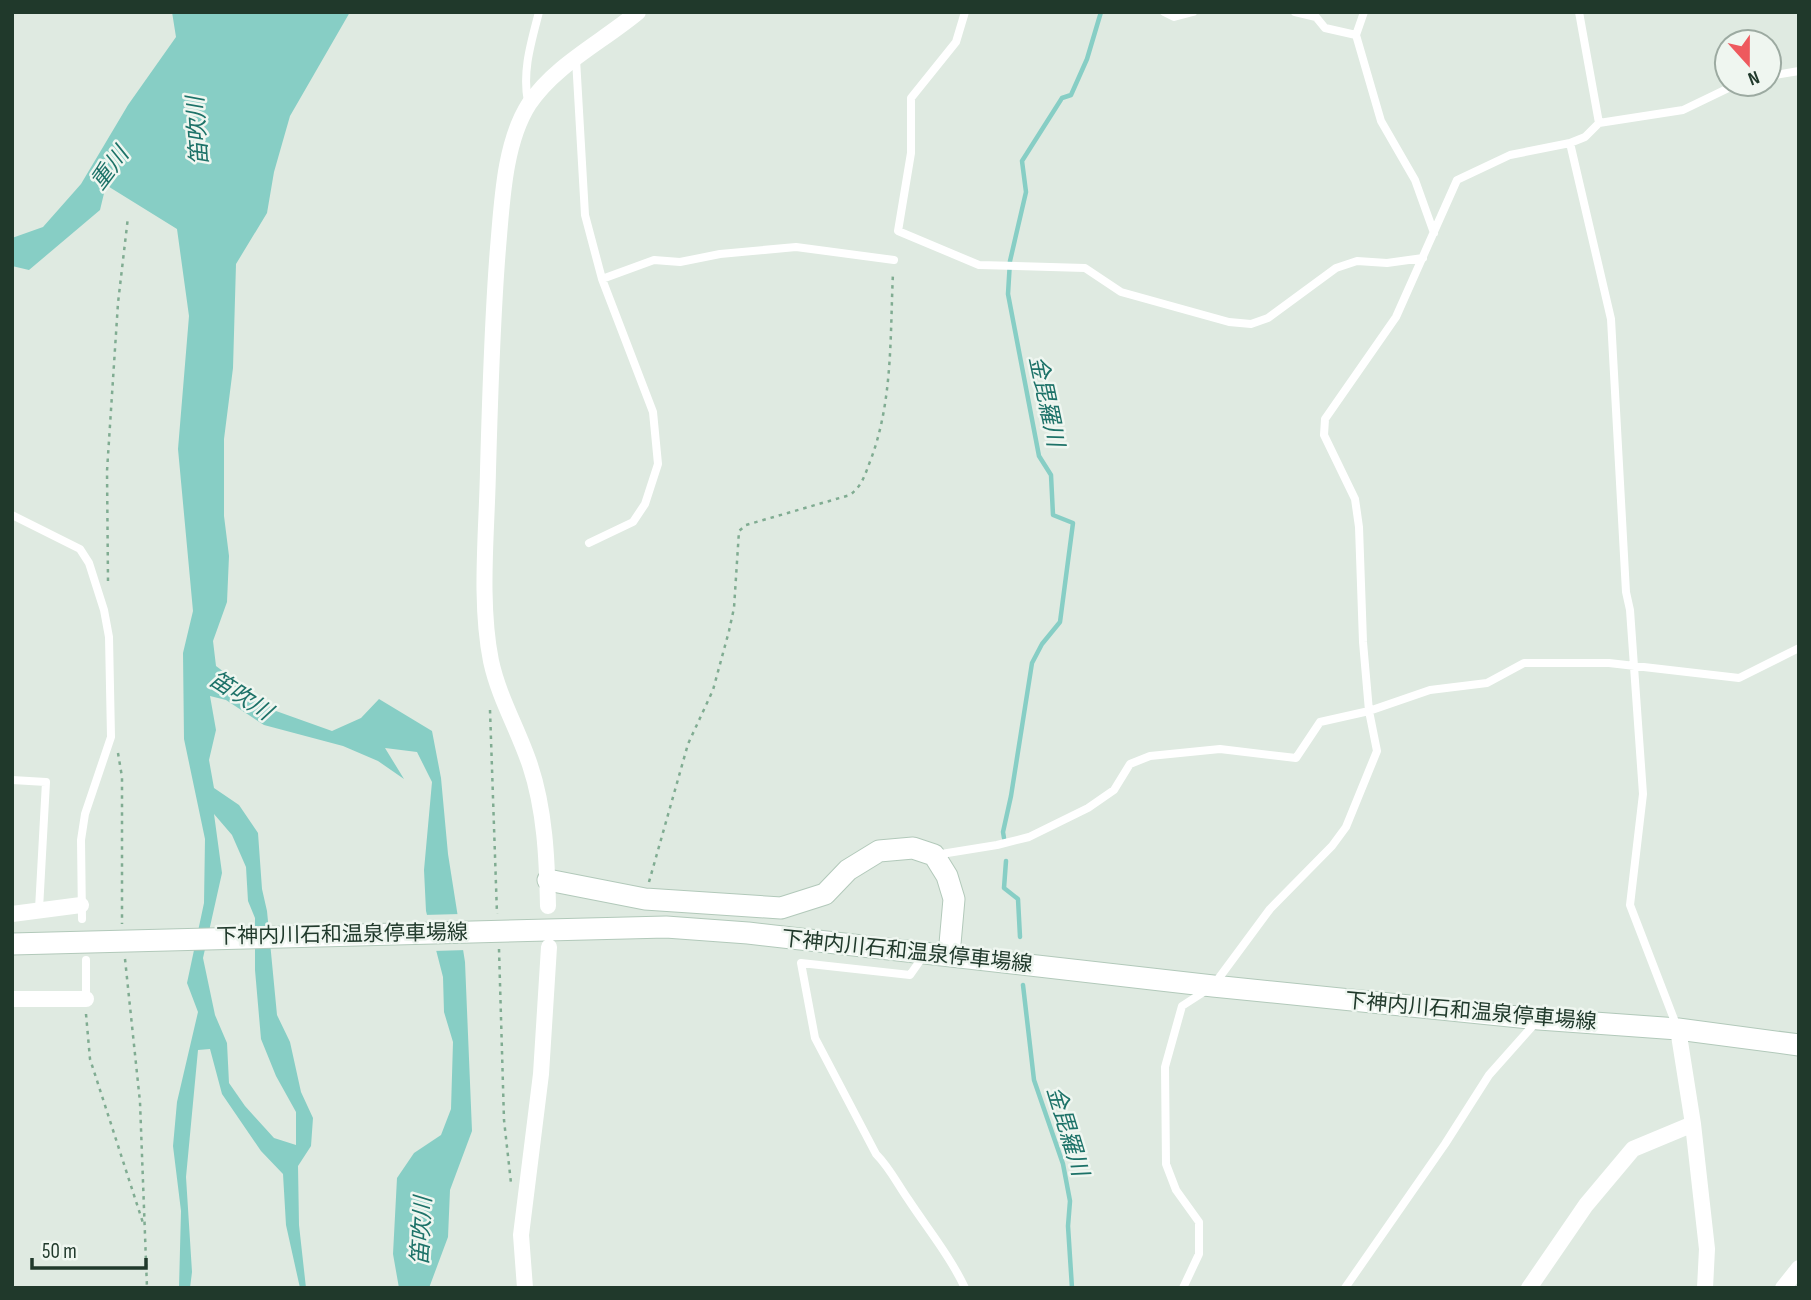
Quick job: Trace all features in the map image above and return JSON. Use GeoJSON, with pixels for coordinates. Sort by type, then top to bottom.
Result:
{"type":"FeatureCollection","features":[{"type":"Feature","properties":{"kind":"main road"},"geometry":{"type":"LineString","coordinates":[[548,880],[645,899],[781,908],[825,894],[848,870],[879,851],[913,848],[934,855],[947,876],[954,899],[949,955]]}},
{"type":"Feature","properties":{"kind":"main road","name":"下神内川石和温泉停車場線"},"geometry":{"type":"LineString","coordinates":[[12,944],[666,927],[748,933],[1213,986],[1539,1019],[1678,1029],[1799,1045]]}},
{"type":"Feature","properties":{"kind":"street"},"geometry":{"type":"LineString","coordinates":[[548,906],[542,814],[537,788],[530,763],[497,684],[490,650],[486,600],[491,374],[502,207],[516,132],[528,105],[546,83],[638,12]]}},
{"type":"Feature","properties":{"kind":"street"},"geometry":{"type":"LineString","coordinates":[[12,914],[39,909],[82,912]]}},
{"type":"Feature","properties":{"kind":"street"},"geometry":{"type":"LineString","coordinates":[[525,1288],[521,1235],[541,1074],[549,947]]}},
{"type":"Feature","properties":{"kind":"street"},"geometry":{"type":"LineString","coordinates":[[12,999],[86,999]]}},
{"type":"Feature","properties":{"kind":"street"},"geometry":{"type":"LineString","coordinates":[[1678,1029],[1693,1124],[1707,1249],[1705,1288]]}},
{"type":"Feature","properties":{"kind":"street"},"geometry":{"type":"LineString","coordinates":[[1529,1288],[1586,1205],[1633,1149],[1693,1124]]}},
{"type":"Feature","properties":{"kind":"street"},"geometry":{"type":"LineString","coordinates":[[1783,1288],[1799,1268]]}},
{"type":"Feature","properties":{"kind":"lane"},"geometry":{"type":"LineString","coordinates":[[528,105],[524,83],[539,12]]}},
{"type":"Feature","properties":{"kind":"lane"},"geometry":{"type":"LineString","coordinates":[[965,12],[956,42],[911,98],[911,153],[898,231],[979,265],[1085,268],[1121,292],[1228,322],[1251,324],[1268,318],[1336,268],[1357,261],[1387,263],[1423,258]]}},
{"type":"Feature","properties":{"kind":"lane"},"geometry":{"type":"LineString","coordinates":[[1164,12],[1174,17],[1193,12]]}},
{"type":"Feature","properties":{"kind":"lane"},"geometry":{"type":"LineString","coordinates":[[1296,12],[1315,17],[1325,28],[1356,35]]}},
{"type":"Feature","properties":{"kind":"lane"},"geometry":{"type":"LineString","coordinates":[[1364,12],[1356,35],[1381,121],[1415,180],[1434,233]]}},
{"type":"Feature","properties":{"kind":"lane"},"geometry":{"type":"LineString","coordinates":[[1579,12],[1599,123]]}},
{"type":"Feature","properties":{"kind":"lane"},"geometry":{"type":"LineString","coordinates":[[576,59],[585,215],[602,279],[653,412],[658,464],[645,504],[633,522],[589,543]]}},
{"type":"Feature","properties":{"kind":"lane"},"geometry":{"type":"LineString","coordinates":[[1184,1288],[1199,1254],[1199,1223],[1176,1190],[1166,1164],[1165,1067],[1182,1006],[1213,986],[1269,909],[1332,846],[1346,827],[1377,751],[1369,711],[1363,642],[1359,527],[1355,499],[1324,435],[1325,419],[1396,317],[1457,180],[1510,155],[1585,138],[1599,123],[1683,110],[1713,96]]}},
{"type":"Feature","properties":{"kind":"lane"},"geometry":{"type":"LineString","coordinates":[[1570,143],[1611,319],[1620,504],[1643,794],[1630,905],[1678,1029]]}},
{"type":"Feature","properties":{"kind":"lane"},"geometry":{"type":"LineString","coordinates":[[602,279],[654,260],[680,262],[720,254],[796,247],[894,260]]}},
{"type":"Feature","properties":{"kind":"lane"},"geometry":{"type":"LineString","coordinates":[[12,515],[80,549],[89,563],[104,610],[109,637],[111,737],[85,814],[80,853],[82,912]]}},
{"type":"Feature","properties":{"kind":"lane"},"geometry":{"type":"LineString","coordinates":[[934,855],[1029,837],[1088,808],[1114,790],[1130,764],[1150,756],[1220,749],[1296,758],[1320,722],[1369,711],[1430,690],[1487,683],[1524,663],[1632,665],[1739,677],[1799,648]]}},
{"type":"Feature","properties":{"kind":"lane"},"geometry":{"type":"LineString","coordinates":[[12,780],[46,782],[39,909]]}},
{"type":"Feature","properties":{"kind":"lane"},"geometry":{"type":"LineString","coordinates":[[925,952],[910,975],[801,963],[815,1038],[876,1154],[887,1165],[957,1270],[965,1288]]}},
{"type":"Feature","properties":{"kind":"lane"},"geometry":{"type":"LineString","coordinates":[[86,960],[86,999]]}},
{"type":"Feature","properties":{"kind":"lane"},"geometry":{"type":"LineString","coordinates":[[1345,1288],[1445,1144],[1489,1075],[1539,1019]]}},
{"type":"Feature","properties":{"kind":"path"},"geometry":{"type":"LineString","coordinates":[[108,581],[107,471],[118,303],[128,217]]}},
{"type":"Feature","properties":{"kind":"path"},"geometry":{"type":"LineString","coordinates":[[645,899],[688,744],[713,690],[729,631],[734,608],[739,531],[746,525],[850,495],[861,486],[881,431],[887,398],[894,260]]}},
{"type":"Feature","properties":{"kind":"path"},"geometry":{"type":"LineString","coordinates":[[490,706],[495,930],[504,1120],[512,1188]]}},
{"type":"Feature","properties":{"kind":"path"},"geometry":{"type":"LineString","coordinates":[[111,737],[118,754],[122,777],[126,940],[140,1102],[147,1288]]}},
{"type":"Feature","properties":{"kind":"path"},"geometry":{"type":"LineString","coordinates":[[86,999],[90,1059],[144,1226]]}},
{"type":"Feature","properties":{"kind":"water"},"geometry":{"type":"Polygon","coordinates":[[[172,12],[350,12],[290,116],[274,172],[267,213],[236,264],[233,368],[224,439],[224,516],[229,556],[227,602],[213,641],[216,666],[276,711],[332,731],[361,718],[379,699],[432,731],[441,778],[448,854],[465,962],[472,1131],[450,1190],[448,1237],[429,1288],[399,1288],[393,1254],[397,1178],[414,1153],[441,1135],[451,1109],[453,1042],[444,1012],[443,977],[426,911],[424,870],[432,782],[417,752],[385,748],[404,779],[378,761],[343,746],[264,725],[226,700],[210,696],[216,730],[209,760],[214,788],[239,805],[258,833],[277,1015],[290,1042],[301,1092],[313,1118],[311,1146],[298,1166],[299,1225],[306,1288],[300,1288],[286,1225],[283,1174],[261,1151],[222,1094],[210,1049],[198,1050],[186,1177],[192,1272],[190,1288],[179,1288],[181,1211],[173,1146],[177,1102],[198,1012],[187,983],[204,903],[205,839],[184,739],[183,653],[193,611],[178,449],[189,316],[177,229],[106,185],[100,210],[29,270],[12,266],[12,238],[43,227],[81,184],[128,105],[176,37],[172,12]],[[214,814],[222,873],[203,958],[215,1015],[227,1043],[229,1083],[245,1106],[274,1138],[296,1145],[296,1112],[276,1076],[261,1039],[255,970],[255,918],[248,901],[246,867],[232,835],[214,814]]]}},
{"type":"Feature","properties":{"kind":"pier"},"geometry":{"type":"Polygon","coordinates":[[[461,914],[467,950],[433,951],[423,915],[461,914]]]}},
{"type":"Feature","properties":{"kind":"waterway","name":"金毘羅川"},"geometry":{"type":"LineString","coordinates":[[1004,838],[1032,663],[1042,644],[1060,622],[1073,523],[1053,515],[1051,475],[1039,456],[1008,294],[1010,261],[1026,192],[1022,161],[1062,98],[1071,95],[1087,59],[1101,12]]}},
{"type":"Feature","properties":{"kind":"waterway","name":"金毘羅川"},"geometry":{"type":"LineString","coordinates":[[1006,861],[1004,888],[1018,899],[1020,937]]}},
{"type":"Feature","properties":{"kind":"waterway","name":"金毘羅川"},"geometry":{"type":"LineString","coordinates":[[1023,985],[1034,1080],[1063,1164],[1070,1201],[1068,1226],[1072,1288]]}},
{"type":"Feature","properties":{"kind":"water label","name":"笛吹川"},"geometry":{"type":"Point","coordinates":[197,131]}},
{"type":"Feature","properties":{"kind":"water label","name":"重川"},"geometry":{"type":"Point","coordinates":[109,168]}},
{"type":"Feature","properties":{"kind":"water label","name":"笛吹川"},"geometry":{"type":"Point","coordinates":[241,695]}},
{"type":"Feature","properties":{"kind":"water label","name":"笛吹川"},"geometry":{"type":"Point","coordinates":[421,1231]}}]}
